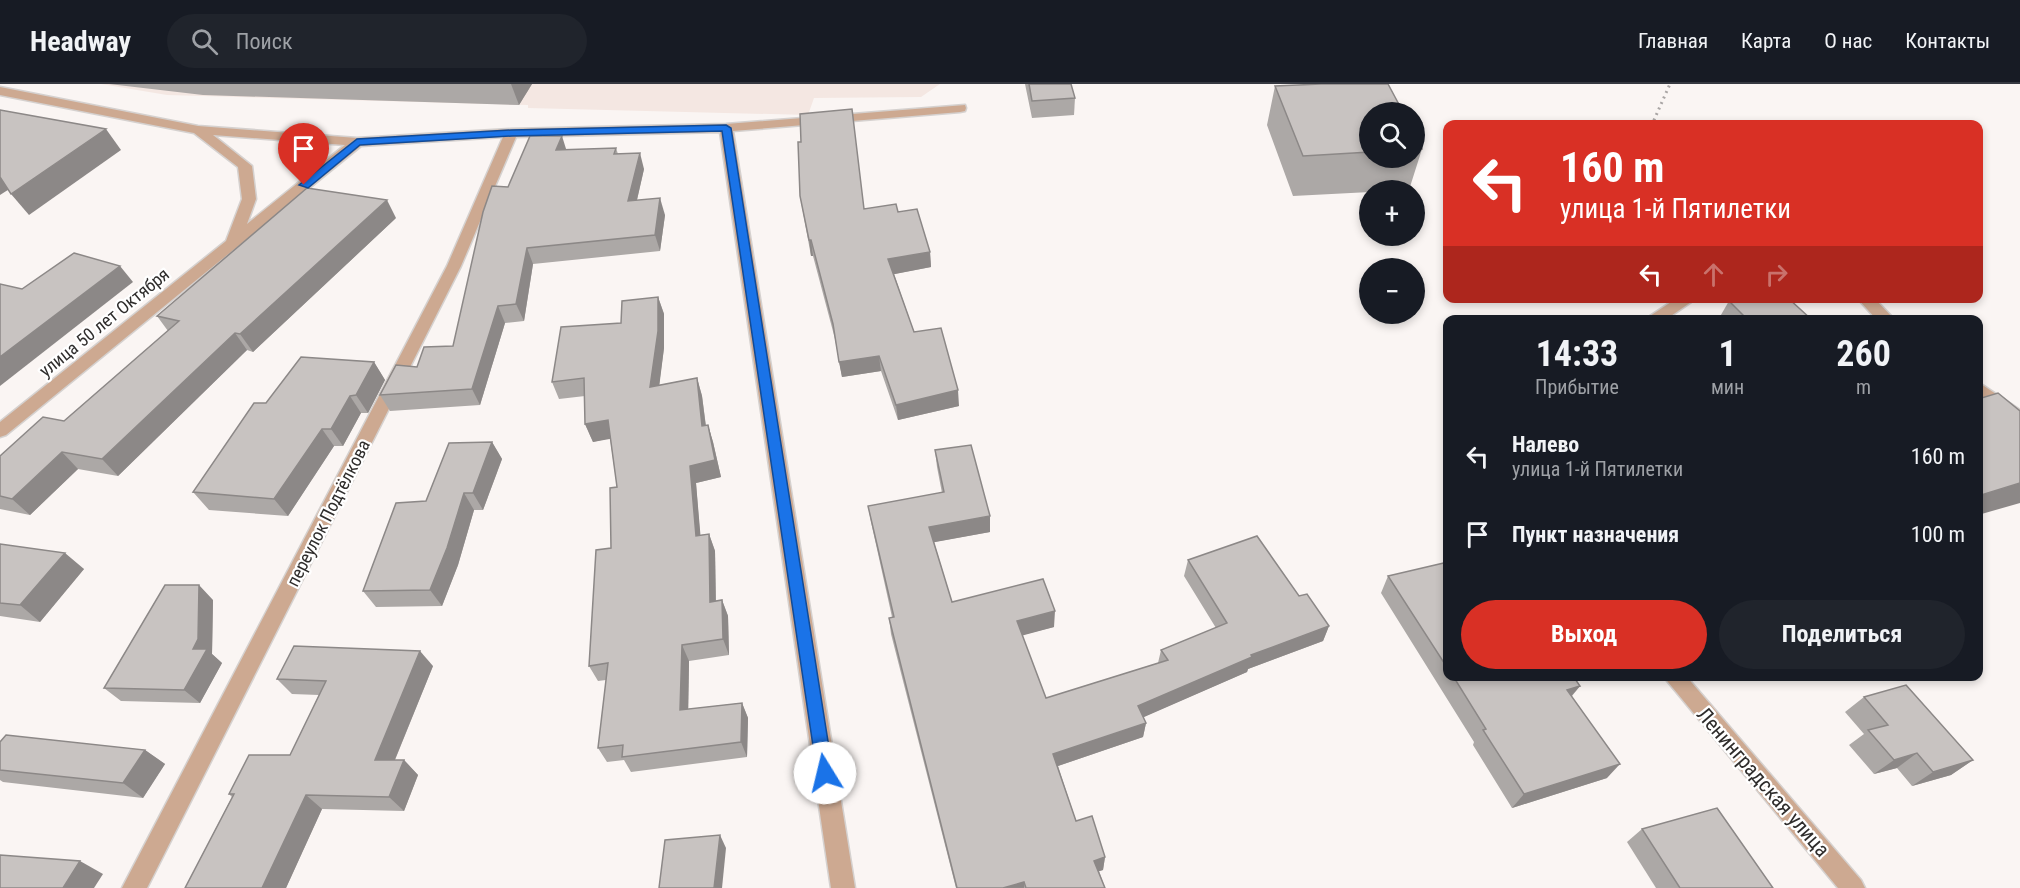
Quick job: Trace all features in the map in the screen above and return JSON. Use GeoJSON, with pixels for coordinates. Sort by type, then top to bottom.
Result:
{"type":"FeatureCollection","features":[{"type":"Feature","properties":{"kind":"street"},"geometry":{"type":"LineString","coordinates":[[40,98],[52,84]]}},
{"type":"Feature","properties":{"kind":"street"},"geometry":{"type":"LineString","coordinates":[[0,91],[198,130],[357,142],[512,133],[726,128],[960,108]]}},
{"type":"Feature","properties":{"kind":"street"},"geometry":{"type":"LineString","coordinates":[[726,128],[843,888]]}},
{"type":"Feature","properties":{"kind":"street"},"geometry":{"type":"LineString","coordinates":[[198,130],[245,166],[249,199],[233,243]]}},
{"type":"Feature","properties":{"kind":"street","name":"переулок Подтёлкова"},"geometry":{"type":"LineString","coordinates":[[134,888],[454,266],[512,133]]}},
{"type":"Feature","properties":{"kind":"street","name":"улица 50 лет Октября"},"geometry":{"type":"LineString","coordinates":[[0,431],[357,142]]}},
{"type":"Feature","properties":{"kind":"street"},"geometry":{"type":"LineString","coordinates":[[1661,315],[1681,303]]}},
{"type":"Feature","properties":{"kind":"street"},"geometry":{"type":"LineString","coordinates":[[1869,303],[1881,315]]}},
{"type":"Feature","properties":{"kind":"street"},"geometry":{"type":"LineString","coordinates":[[1983,392],[2020,419]]}},
{"type":"Feature","properties":{"kind":"street","name":"Ленинградская улица"},"geometry":{"type":"LineString","coordinates":[[1676,681],[1853,888]]}},
{"type":"Feature","properties":{"kind":"path"},"geometry":{"type":"LineString","coordinates":[[1654,120],[1670,84]]}},
{"type":"Feature","properties":{"kind":"shaded area"},"geometry":{"type":"Polygon","coordinates":[[[101,84],[940,84],[921,97],[814,98],[808,115],[167,95],[101,84]]]}},
{"type":"Feature","properties":{"kind":"building"},"geometry":{"type":"Polygon","coordinates":[[[1029,84],[1071,84],[1075,98],[1032,101],[1029,84]]]}},
{"type":"Feature","properties":{"kind":"building"},"geometry":{"type":"Polygon","coordinates":[[[1388,84],[1398,102],[1359,102],[1359,153],[1303,156],[1275,86],[1388,84]]]}},
{"type":"Feature","properties":{"kind":"building"},"geometry":{"type":"Polygon","coordinates":[[[852,109],[864,209],[896,204],[898,212],[917,209],[930,252],[888,259],[914,332],[941,328],[958,390],[896,405],[879,356],[839,362],[833,324],[811,240],[809,240],[800,196],[798,142],[801,142],[800,114],[852,109]]]}},
{"type":"Feature","properties":{"kind":"building"},"geometry":{"type":"Polygon","coordinates":[[[0,110],[106,129],[11,194],[0,177],[0,110]]]}},
{"type":"Feature","properties":{"kind":"building"},"geometry":{"type":"Polygon","coordinates":[[[530,136],[562,136],[556,150],[616,148],[614,154],[640,153],[628,201],[660,198],[655,235],[527,248],[516,304],[498,306],[472,389],[380,395],[396,365],[417,367],[424,347],[453,346],[483,212],[492,186],[508,187],[530,136]]]}},
{"type":"Feature","properties":{"kind":"building"},"geometry":{"type":"Polygon","coordinates":[[[307,188],[387,200],[240,334],[235,333],[102,459],[62,452],[12,499],[0,496],[0,456],[43,417],[64,421],[179,321],[157,316],[307,188]]]}},
{"type":"Feature","properties":{"kind":"building"},"geometry":{"type":"Polygon","coordinates":[[[74,253],[120,266],[0,357],[0,284],[22,289],[74,253]]]}},
{"type":"Feature","properties":{"kind":"building"},"geometry":{"type":"Polygon","coordinates":[[[658,297],[658,331],[650,387],[697,378],[702,426],[708,425],[715,460],[690,466],[696,536],[709,534],[710,602],[722,600],[723,639],[682,645],[680,710],[742,703],[741,742],[622,757],[623,745],[598,748],[608,663],[589,666],[596,550],[611,548],[610,488],[617,487],[608,420],[585,424],[584,378],[552,382],[561,327],[621,323],[622,301],[658,297]]]}},
{"type":"Feature","properties":{"kind":"building"},"geometry":{"type":"Polygon","coordinates":[[[1731,303],[1793,303],[1807,315],[1743,315],[1731,303]]]}},
{"type":"Feature","properties":{"kind":"building"},"geometry":{"type":"Polygon","coordinates":[[[301,357],[374,362],[356,395],[350,396],[331,429],[322,429],[274,499],[193,492],[254,403],[266,403],[301,357]]]}},
{"type":"Feature","properties":{"kind":"building"},"geometry":{"type":"Polygon","coordinates":[[[1998,393],[2020,411],[2020,483],[1983,494],[1983,398],[1998,393]]]}},
{"type":"Feature","properties":{"kind":"building"},"geometry":{"type":"Polygon","coordinates":[[[492,442],[473,493],[464,493],[447,548],[430,590],[363,591],[396,503],[426,501],[449,443],[492,442]]]}},
{"type":"Feature","properties":{"kind":"building"},"geometry":{"type":"Polygon","coordinates":[[[971,445],[990,516],[929,527],[952,602],[1043,579],[1055,611],[1017,621],[1046,698],[1168,660],[1161,650],[1227,623],[1188,560],[1257,536],[1299,596],[1307,594],[1329,626],[1251,655],[1252,657],[1138,706],[1146,723],[1053,754],[1076,821],[1092,816],[1105,857],[1094,861],[1105,888],[1026,888],[1024,882],[1003,888],[957,888],[889,618],[894,617],[868,506],[944,492],[935,450],[971,445]]]}},
{"type":"Feature","properties":{"kind":"building"},"geometry":{"type":"Polygon","coordinates":[[[0,544],[65,553],[20,605],[0,603],[0,544]]]}},
{"type":"Feature","properties":{"kind":"building"},"geometry":{"type":"Polygon","coordinates":[[[1443,563],[1443,661],[1388,576],[1443,563]]]}},
{"type":"Feature","properties":{"kind":"building"},"geometry":{"type":"Polygon","coordinates":[[[165,585],[199,585],[198,639],[193,649],[207,649],[184,690],[104,688],[165,585]]]}},
{"type":"Feature","properties":{"kind":"building"},"geometry":{"type":"Polygon","coordinates":[[[294,646],[420,651],[375,760],[404,760],[389,797],[306,795],[262,888],[185,888],[234,794],[229,794],[249,755],[290,755],[326,681],[277,679],[294,646]]]}},
{"type":"Feature","properties":{"kind":"building"},"geometry":{"type":"Polygon","coordinates":[[[1456,681],[1576,681],[1580,686],[1567,690],[1620,764],[1524,794],[1483,730],[1486,729],[1456,681]]]}},
{"type":"Feature","properties":{"kind":"building"},"geometry":{"type":"Polygon","coordinates":[[[1906,685],[1973,760],[1933,772],[1917,753],[1894,760],[1868,730],[1888,725],[1864,697],[1906,685]]]}},
{"type":"Feature","properties":{"kind":"building"},"geometry":{"type":"Polygon","coordinates":[[[6,735],[145,750],[123,783],[0,770],[0,742],[6,735]]]}},
{"type":"Feature","properties":{"kind":"building"},"geometry":{"type":"Polygon","coordinates":[[[1717,808],[1773,888],[1680,888],[1642,829],[1717,808]]]}},
{"type":"Feature","properties":{"kind":"building"},"geometry":{"type":"Polygon","coordinates":[[[720,835],[714,888],[659,888],[665,840],[720,835]]]}},
{"type":"Feature","properties":{"kind":"building"},"geometry":{"type":"Polygon","coordinates":[[[0,855],[80,861],[63,888],[0,888],[0,855]]]}},
{"type":"Feature","properties":{"kind":"route"},"geometry":{"type":"LineString","coordinates":[[304,185],[357,142],[512,133],[726,128],[825,773]]}}]}
